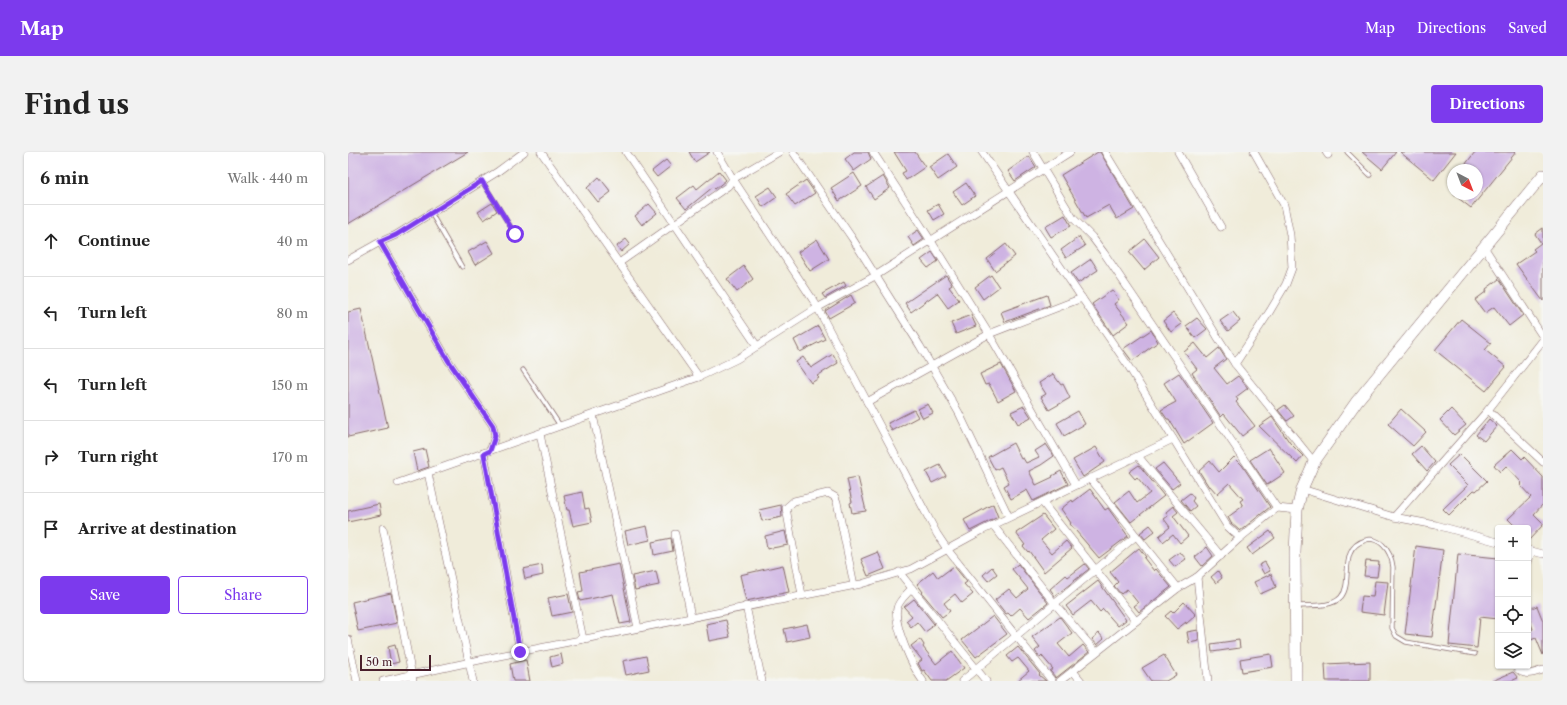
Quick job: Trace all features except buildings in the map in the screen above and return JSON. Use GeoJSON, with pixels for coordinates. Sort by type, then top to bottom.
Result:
{"type":"FeatureCollection","features":[{"type":"Feature","properties":{"kind":"main road"},"geometry":{"type":"LineString","coordinates":[[1296,681],[1295,553],[1297,510],[1302,489],[1314,462],[1357,401],[1543,175]]}},
{"type":"Feature","properties":{"kind":"street"},"geometry":{"type":"LineString","coordinates":[[348,260],[396,235],[482,181],[524,152]]}},
{"type":"Feature","properties":{"kind":"street"},"geometry":{"type":"LineString","coordinates":[[541,152],[699,377]]}},
{"type":"Feature","properties":{"kind":"street"},"geometry":{"type":"LineString","coordinates":[[626,152],[757,346]]}},
{"type":"Feature","properties":{"kind":"street"},"geometry":{"type":"LineString","coordinates":[[717,152],[817,308],[937,534],[947,549],[1052,681]]}},
{"type":"Feature","properties":{"kind":"street"},"geometry":{"type":"LineString","coordinates":[[619,263],[728,186],[733,179],[779,152]]}},
{"type":"Feature","properties":{"kind":"street"},"geometry":{"type":"LineString","coordinates":[[793,152],[875,276],[932,366],[959,413],[1009,517]]}},
{"type":"Feature","properties":{"kind":"street"},"geometry":{"type":"LineString","coordinates":[[873,152],[989,334],[1076,485]]}},
{"type":"Feature","properties":{"kind":"street"},"geometry":{"type":"LineString","coordinates":[[982,152],[1127,364],[1227,526],[1240,538]]}},
{"type":"Feature","properties":{"kind":"street"},"geometry":{"type":"LineString","coordinates":[[1033,152],[1073,218],[1092,237],[1108,259],[1277,508]]}},
{"type":"Feature","properties":{"kind":"street"},"geometry":{"type":"LineString","coordinates":[[398,483],[561,427],[699,377],[737,359],[817,308],[875,276],[1070,152]]}},
{"type":"Feature","properties":{"kind":"street"},"geometry":{"type":"LineString","coordinates":[[1105,152],[1216,336],[1235,364],[1314,462]]}},
{"type":"Feature","properties":{"kind":"street"},"geometry":{"type":"LineString","coordinates":[[1178,152],[1222,227]]}},
{"type":"Feature","properties":{"kind":"street"},"geometry":{"type":"LineString","coordinates":[[1235,364],[1270,311],[1289,277],[1292,268],[1290,235],[1284,205],[1254,152]]}},
{"type":"Feature","properties":{"kind":"street"},"geometry":{"type":"LineString","coordinates":[[380,242],[448,360],[493,426],[495,436],[487,452],[520,652]]}},
{"type":"Feature","properties":{"kind":"street"},"geometry":{"type":"LineString","coordinates":[[1484,247],[1543,337]]}},
{"type":"Feature","properties":{"kind":"street"},"geometry":{"type":"LineString","coordinates":[[867,402],[989,334],[1082,298]]}},
{"type":"Feature","properties":{"kind":"street"},"geometry":{"type":"LineString","coordinates":[[1394,517],[1488,410],[1543,340]]}},
{"type":"Feature","properties":{"kind":"street"},"geometry":{"type":"LineString","coordinates":[[1488,410],[1543,462]]}},
{"type":"Feature","properties":{"kind":"street"},"geometry":{"type":"LineString","coordinates":[[593,415],[638,628]]}},
{"type":"Feature","properties":{"kind":"street"},"geometry":{"type":"LineString","coordinates":[[540,434],[583,639]]}},
{"type":"Feature","properties":{"kind":"street"},"geometry":{"type":"LineString","coordinates":[[383,681],[413,678],[468,662],[854,585],[910,569],[1009,517],[1173,439]]}},
{"type":"Feature","properties":{"kind":"street"},"geometry":{"type":"LineString","coordinates":[[1138,456],[1221,556]]}},
{"type":"Feature","properties":{"kind":"street"},"geometry":{"type":"LineString","coordinates":[[428,473],[473,681]]}},
{"type":"Feature","properties":{"kind":"street"},"geometry":{"type":"LineString","coordinates":[[1090,478],[1178,588]]}},
{"type":"Feature","properties":{"kind":"street"},"geometry":{"type":"LineString","coordinates":[[1302,489],[1394,517],[1436,525],[1495,541]]}},
{"type":"Feature","properties":{"kind":"street"},"geometry":{"type":"LineString","coordinates":[[802,595],[786,508],[794,501],[828,493],[835,497],[837,502],[854,585]]}},
{"type":"Feature","properties":{"kind":"street"},"geometry":{"type":"LineString","coordinates":[[1042,502],[1136,621]]}},
{"type":"Feature","properties":{"kind":"street"},"geometry":{"type":"LineString","coordinates":[[1060,681],[1178,588],[1197,577],[1240,538],[1277,508],[1297,510]]}},
{"type":"Feature","properties":{"kind":"street"},"geometry":{"type":"LineString","coordinates":[[993,525],[1055,604],[1096,652]]}},
{"type":"Feature","properties":{"kind":"street"},"geometry":{"type":"LineString","coordinates":[[383,528],[413,678]]}},
{"type":"Feature","properties":{"kind":"street"},"geometry":{"type":"LineString","coordinates":[[675,534],[691,617]]}},
{"type":"Feature","properties":{"kind":"street"},"geometry":{"type":"LineString","coordinates":[[962,681],[1136,536]]}},
{"type":"Feature","properties":{"kind":"street"},"geometry":{"type":"LineString","coordinates":[[1531,551],[1542,553]]}},
{"type":"Feature","properties":{"kind":"street"},"geometry":{"type":"LineString","coordinates":[[900,572],[986,681]]}},
{"type":"Feature","properties":{"kind":"street"},"geometry":{"type":"LineString","coordinates":[[1197,577],[1208,681]]}},
{"type":"Feature","properties":{"kind":"street"},"geometry":{"type":"LineString","coordinates":[[912,588],[900,602],[896,613],[907,652],[912,664],[923,681]]}},
{"type":"Feature","properties":{"kind":"street"},"geometry":{"type":"LineString","coordinates":[[746,606],[762,681]]}},
{"type":"Feature","properties":{"kind":"street"},"geometry":{"type":"LineString","coordinates":[[348,639],[357,681]]}},
{"type":"Feature","properties":{"kind":"street"},"geometry":{"type":"LineString","coordinates":[[1518,669],[1527,675],[1543,670]]}},
{"type":"Feature","properties":{"kind":"street"},"geometry":{"type":"LineString","coordinates":[[1073,671],[1081,681]]}},
{"type":"Feature","properties":{"kind":"lane"},"geometry":{"type":"LineString","coordinates":[[1347,152],[1370,175]]}},
{"type":"Feature","properties":{"kind":"lane"},"geometry":{"type":"LineString","coordinates":[[482,181],[515,234]]}},
{"type":"Feature","properties":{"kind":"lane"},"geometry":{"type":"LineString","coordinates":[[431,213],[462,267]]}},
{"type":"Feature","properties":{"kind":"lane"},"geometry":{"type":"LineString","coordinates":[[523,370],[561,427]]}},
{"type":"Feature","properties":{"kind":"lane"},"geometry":{"type":"LineString","coordinates":[[1296,606],[1331,604],[1340,598],[1344,592],[1349,557],[1353,549],[1360,542],[1369,539],[1376,540],[1383,545],[1392,560],[1392,628],[1396,636],[1406,642],[1475,654]]}},
{"type":"Feature","properties":{"kind":"route"},"geometry":{"type":"LineString","coordinates":[[515,234],[482,181],[396,235],[380,242],[448,360],[470,394],[490,419],[495,430],[495,436],[490,451],[484,454],[520,652]]}}]}
